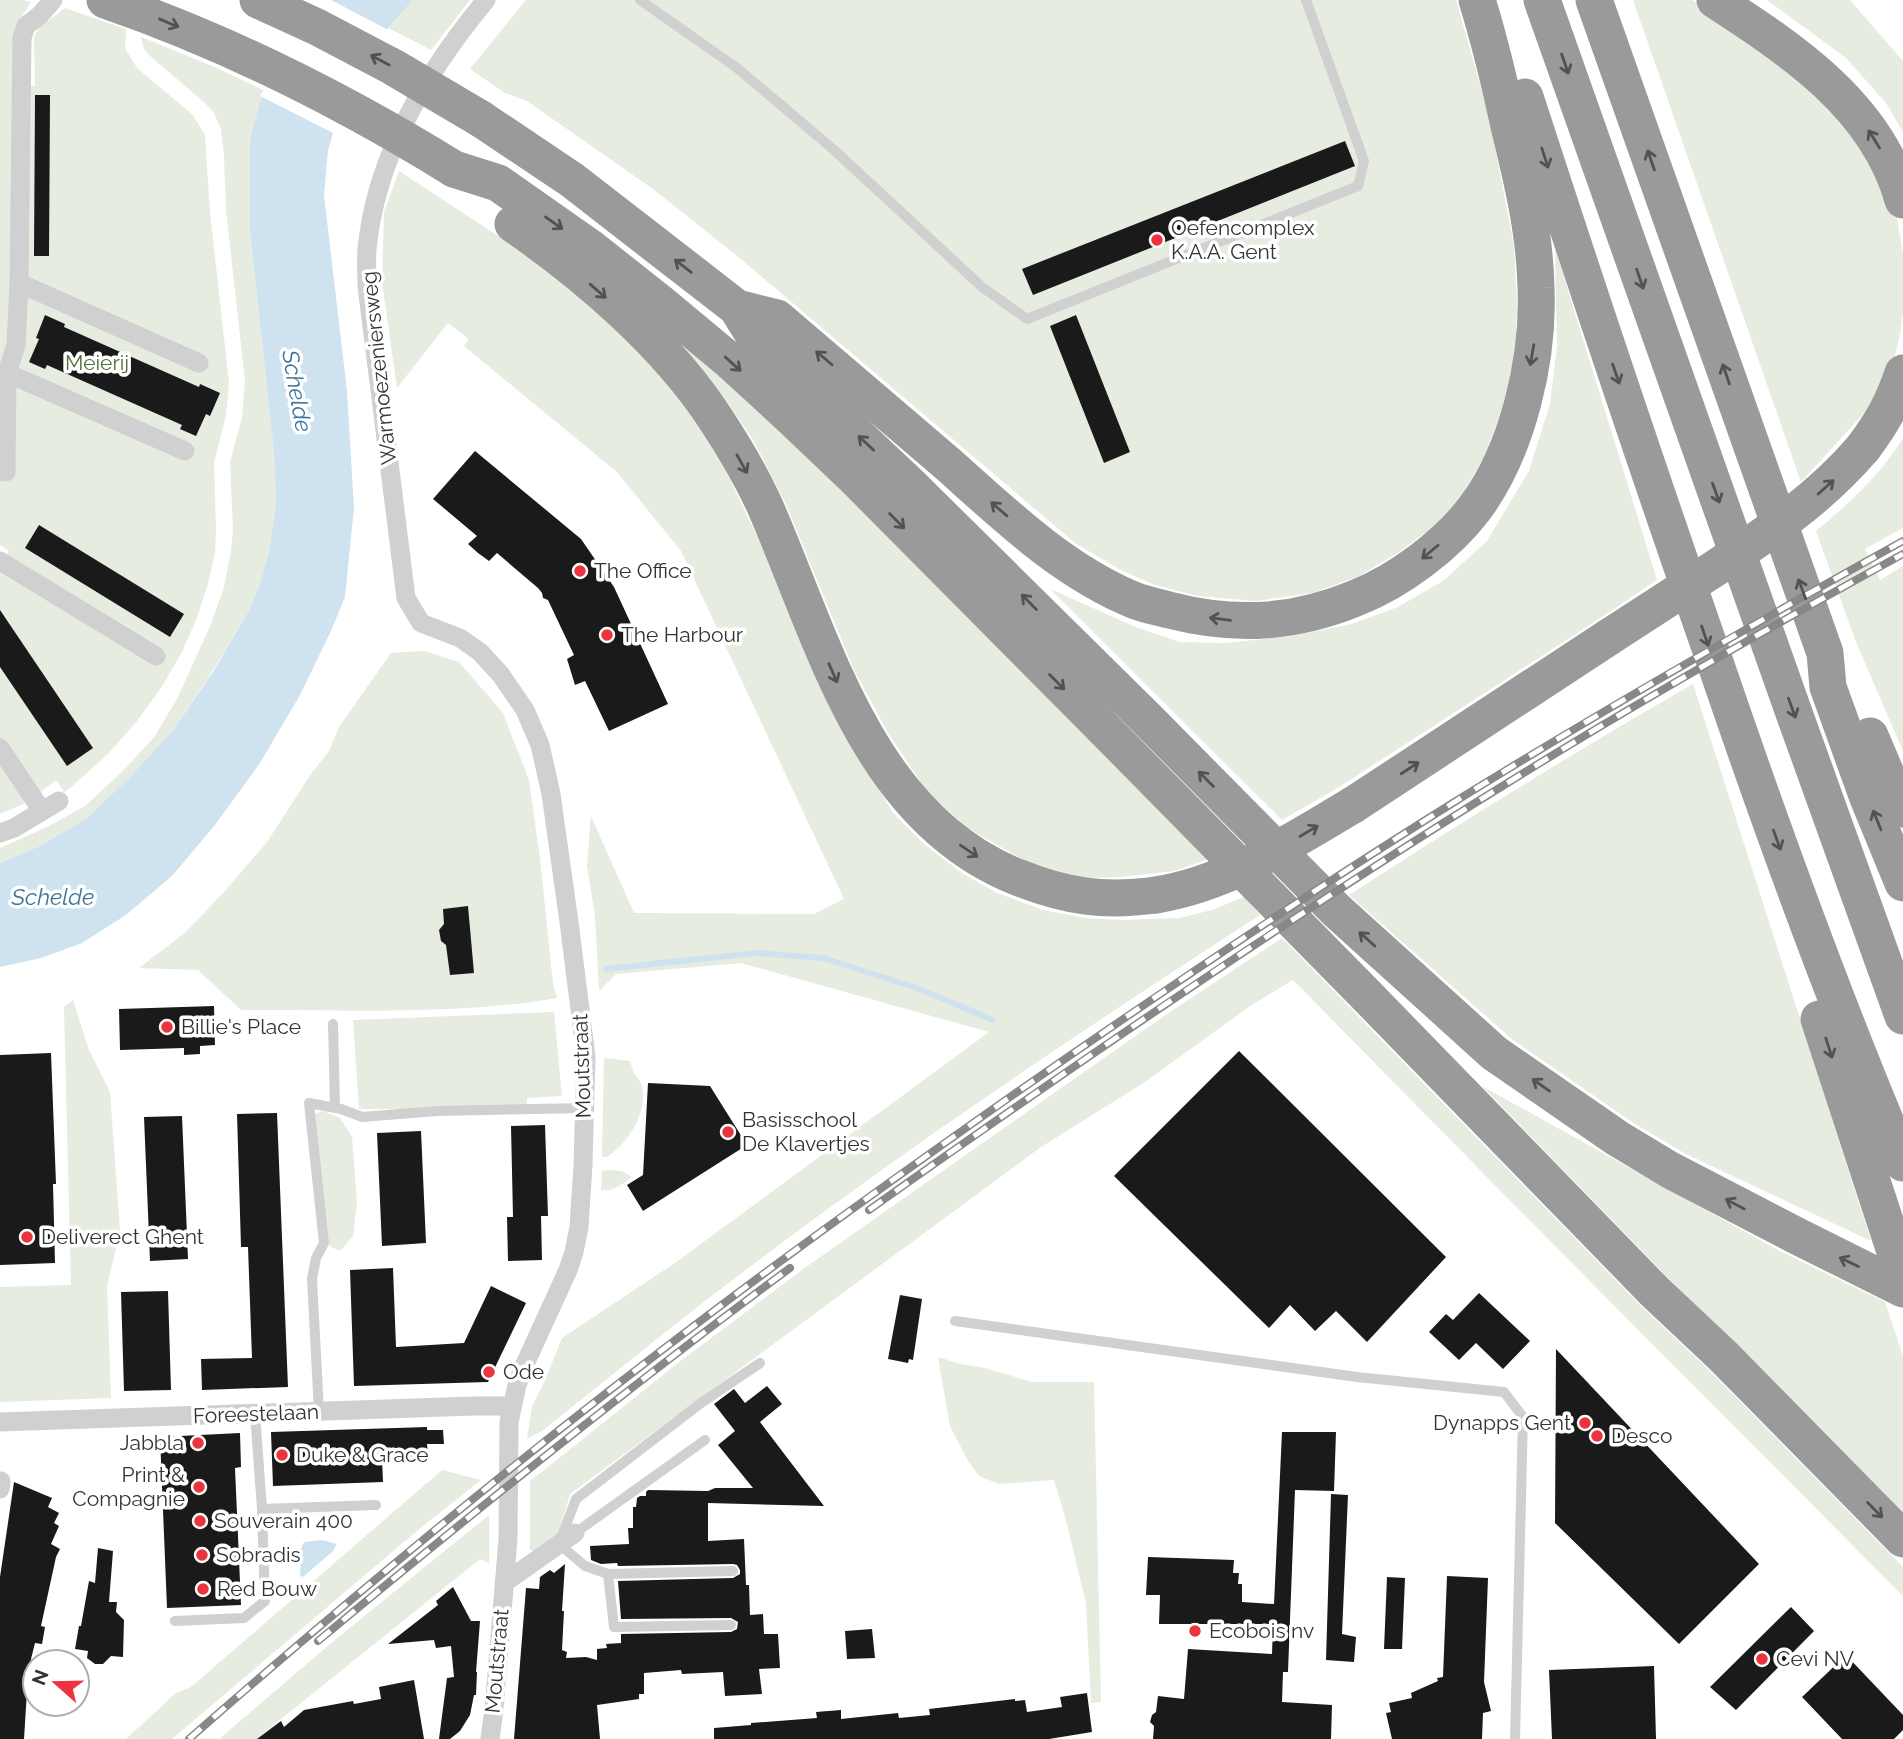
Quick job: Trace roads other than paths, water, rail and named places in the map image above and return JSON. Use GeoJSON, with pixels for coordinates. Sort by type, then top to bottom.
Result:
{"type":"FeatureCollection","features":[{"type":"Feature","properties":{"kind":"highway"},"geometry":{"type":"LineString","coordinates":[[105,0],[151,16],[262,64],[358,113],[454,169],[498,183],[592,250],[710,344],[853,476],[1654,1290],[1723,1356],[1903,1539]]}},
{"type":"Feature","properties":{"kind":"highway"},"geometry":{"type":"LineString","coordinates":[[258,0],[393,67],[481,119],[572,180],[737,308],[758,342],[908,483],[1336,910],[1494,1053],[1649,1157],[1903,1289]]}},
{"type":"Feature","properties":{"kind":"highway"},"geometry":{"type":"LineString","coordinates":[[737,308],[777,318],[1052,552],[1093,580],[1138,601],[1190,615],[1233,621],[1271,621],[1327,610],[1370,593],[1412,567],[1475,508],[1508,446],[1526,386],[1535,338],[1536,287],[1531,230],[1520,169],[1490,41],[1477,0]]}},
{"type":"Feature","properties":{"kind":"highway"},"geometry":{"type":"LineString","coordinates":[[1493,0],[1661,507],[1791,879],[1862,1066],[1903,1163]]}},
{"type":"Feature","properties":{"kind":"highway"},"geometry":{"type":"LineString","coordinates":[[1542,0],[1766,637],[1903,1016]]}},
{"type":"Feature","properties":{"kind":"highway"},"geometry":{"type":"LineString","coordinates":[[1594,0],[1825,653],[1828,687],[1868,798],[1903,883]]}},
{"type":"Feature","properties":{"kind":"highway"},"geometry":{"type":"LineString","coordinates":[[1715,0],[1806,63],[1836,90],[1874,136],[1890,166],[1903,200]]}},
{"type":"Feature","properties":{"kind":"highway"},"geometry":{"type":"LineString","coordinates":[[454,169],[486,205],[558,257],[630,320],[665,354],[698,392],[719,423],[763,502],[846,702],[891,773],[915,804],[943,832],[998,869],[1034,884],[1088,897],[1126,899],[1172,893],[1198,884],[1248,865],[1353,805],[1778,527],[1805,506],[1842,472],[1863,448],[1895,398],[1903,373]]}},
{"type":"Feature","properties":{"kind":"highway"},"geometry":{"type":"LineString","coordinates":[[1825,653],[1846,675],[1887,776],[1903,808]]}},
{"type":"Feature","properties":{"kind":"highway"},"geometry":{"type":"LineString","coordinates":[[1791,879],[1792,936],[1903,1276]]}},
{"type":"Feature","properties":{"kind":"street"},"geometry":{"type":"LineString","coordinates":[[0,471],[6,472],[7,373],[16,345],[22,38],[26,26],[53,0]]}},
{"type":"Feature","properties":{"kind":"street","name":"Warmoezeniersweg"},"geometry":{"type":"LineString","coordinates":[[405,598],[367,286],[367,250],[383,172],[403,126],[435,68],[486,0]]}},
{"type":"Feature","properties":{"kind":"street"},"geometry":{"type":"LineString","coordinates":[[19,283],[199,363]]}},
{"type":"Feature","properties":{"kind":"street"},"geometry":{"type":"LineString","coordinates":[[7,373],[185,451]]}},
{"type":"Feature","properties":{"kind":"street"},"geometry":{"type":"LineString","coordinates":[[0,561],[156,656]]}},
{"type":"Feature","properties":{"kind":"street","name":"Moutstraat"},"geometry":{"type":"LineString","coordinates":[[405,598],[421,623],[460,638],[480,652],[501,675],[525,710],[540,745],[551,794],[586,1058],[581,1193],[574,1252],[525,1364],[512,1406],[508,1456],[508,1539],[490,1739]]}},
{"type":"Feature","properties":{"kind":"street"},"geometry":{"type":"LineString","coordinates":[[0,748],[42,811]]}},
{"type":"Feature","properties":{"kind":"street"},"geometry":{"type":"LineString","coordinates":[[0,833],[14,828],[60,801]]}},
{"type":"Feature","properties":{"kind":"street","name":"Foreestelaan"},"geometry":{"type":"LineString","coordinates":[[0,1422],[512,1406]]}},
{"type":"Feature","properties":{"kind":"street","name":"Moutstraat"},"geometry":{"type":"LineString","coordinates":[[504,1583],[567,1539]]}},
{"type":"Feature","properties":{"kind":"lane"},"geometry":{"type":"LineString","coordinates":[[640,0],[737,68],[833,149],[982,287],[1027,320],[1358,186],[1364,161],[1306,0]]}},
{"type":"Feature","properties":{"kind":"lane"},"geometry":{"type":"LineString","coordinates":[[333,1024],[335,1108]]}},
{"type":"Feature","properties":{"kind":"lane"},"geometry":{"type":"LineString","coordinates":[[318,1412],[312,1279],[316,1258],[324,1243],[309,1103],[362,1117],[437,1111],[584,1108]]}},
{"type":"Feature","properties":{"kind":"lane"},"geometry":{"type":"LineString","coordinates":[[954,1321],[1357,1377],[1504,1392],[1523,1417],[1515,1739]]}},
{"type":"Feature","properties":{"kind":"lane"},"geometry":{"type":"LineString","coordinates":[[733,1571],[608,1574],[585,1566],[567,1539],[576,1499],[701,1403],[760,1363]]}},
{"type":"Feature","properties":{"kind":"lane"},"geometry":{"type":"LineString","coordinates":[[175,1621],[244,1619],[265,1601],[255,1413]]}},
{"type":"Feature","properties":{"kind":"lane"},"geometry":{"type":"LineString","coordinates":[[567,1539],[705,1440]]}},
{"type":"Feature","properties":{"kind":"lane"},"geometry":{"type":"LineString","coordinates":[[262,1509],[376,1505]]}},
{"type":"Feature","properties":{"kind":"lane"},"geometry":{"type":"LineString","coordinates":[[608,1574],[614,1628],[731,1625]]}},
{"type":"Feature","properties":{"kind":"water","name":"Schelde"},"geometry":{"type":"Polygon","coordinates":[[[325,0],[413,0],[381,36],[335,127],[328,150],[324,195],[347,391],[354,508],[345,597],[300,695],[260,763],[215,825],[172,876],[126,915],[82,943],[41,958],[0,967],[0,863],[40,846],[86,819],[130,777],[174,729],[213,672],[248,612],[260,584],[269,552],[276,503],[274,453],[250,232],[250,140],[260,102],[325,0]]]}},
{"type":"Feature","properties":{"kind":"water"},"geometry":{"type":"Polygon","coordinates":[[[322,1540],[337,1544],[333,1551],[303,1577],[300,1575],[301,1549],[304,1542],[322,1540]]]}},
{"type":"Feature","properties":{"kind":"waterway"},"geometry":{"type":"LineString","coordinates":[[606,969],[756,953],[823,958],[917,988],[993,1020]]}},
{"type":"Feature","properties":{"kind":"railway"},"geometry":{"type":"LineString","coordinates":[[189,1739],[381,1575],[577,1416],[785,1258],[1010,1097],[1227,949],[1448,806],[1674,670],[1903,541]]}},
{"type":"Feature","properties":{"kind":"railway"},"geometry":{"type":"LineString","coordinates":[[869,1210],[1186,991],[1427,833],[1655,694],[1903,554]]}},
{"type":"Feature","properties":{"kind":"railway"},"geometry":{"type":"LineString","coordinates":[[318,1641],[551,1451],[790,1268]]}},
{"type":"Feature","properties":{"kind":"place","name":"Oefencomplex K.A.A. Gent"},"geometry":{"type":"Point","coordinates":[1157,240]}},
{"type":"Feature","properties":{"kind":"place","name":"The Office"},"geometry":{"type":"Point","coordinates":[580,571]}},
{"type":"Feature","properties":{"kind":"place","name":"The Harbour"},"geometry":{"type":"Point","coordinates":[607,635]}},
{"type":"Feature","properties":{"kind":"place","name":"Billie's Place"},"geometry":{"type":"Point","coordinates":[167,1027]}},
{"type":"Feature","properties":{"kind":"place","name":"Basisschool De Klavertjes"},"geometry":{"type":"Point","coordinates":[728,1132]}},
{"type":"Feature","properties":{"kind":"place","name":"Deliverect Ghent"},"geometry":{"type":"Point","coordinates":[27,1237]}},
{"type":"Feature","properties":{"kind":"place","name":"Ode"},"geometry":{"type":"Point","coordinates":[489,1372]}},
{"type":"Feature","properties":{"kind":"place","name":"Dynapps Gent"},"geometry":{"type":"Point","coordinates":[1585,1423]}},
{"type":"Feature","properties":{"kind":"place","name":"Desco"},"geometry":{"type":"Point","coordinates":[1597,1436]}},
{"type":"Feature","properties":{"kind":"place","name":"Jabbla"},"geometry":{"type":"Point","coordinates":[198,1443]}},
{"type":"Feature","properties":{"kind":"place","name":"Duke & Grace"},"geometry":{"type":"Point","coordinates":[282,1455]}},
{"type":"Feature","properties":{"kind":"place","name":"Print & Compagnie"},"geometry":{"type":"Point","coordinates":[199,1487]}},
{"type":"Feature","properties":{"kind":"place","name":"Souverain 400"},"geometry":{"type":"Point","coordinates":[200,1521]}},
{"type":"Feature","properties":{"kind":"place","name":"Sobradis"},"geometry":{"type":"Point","coordinates":[202,1555]}},
{"type":"Feature","properties":{"kind":"place","name":"Red Bouw"},"geometry":{"type":"Point","coordinates":[203,1589]}},
{"type":"Feature","properties":{"kind":"place","name":"Ecobois nv"},"geometry":{"type":"Point","coordinates":[1195,1631]}},
{"type":"Feature","properties":{"kind":"place","name":"Cevi NV"},"geometry":{"type":"Point","coordinates":[1762,1659]}},
{"type":"Feature","properties":{"kind":"park label","name":"Meierij"},"geometry":{"type":"Point","coordinates":[97,363]}}]}
